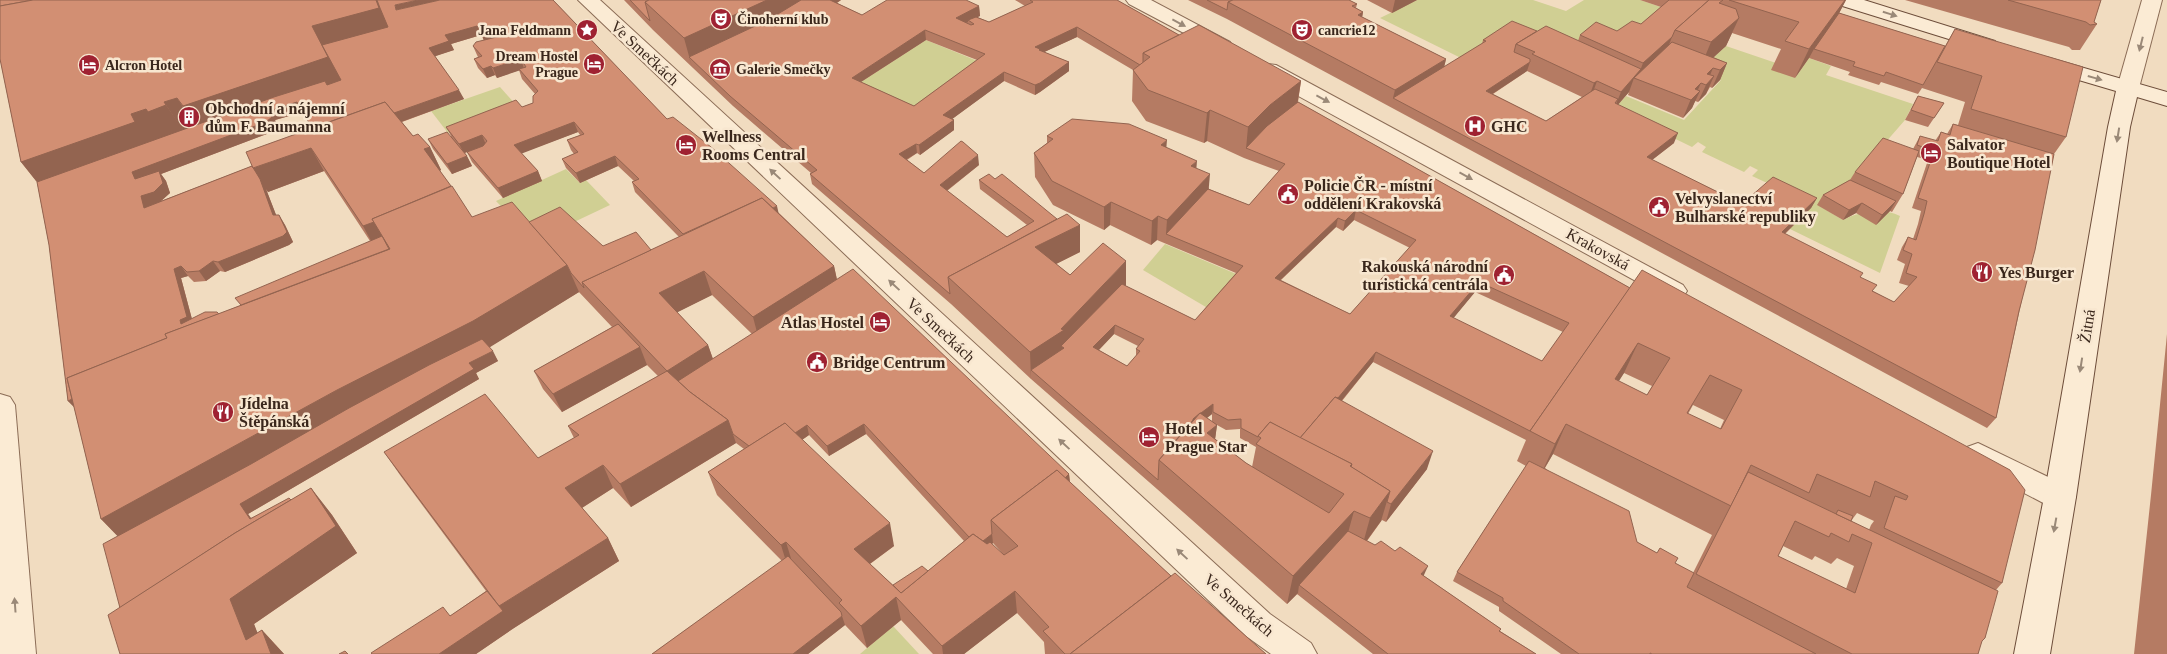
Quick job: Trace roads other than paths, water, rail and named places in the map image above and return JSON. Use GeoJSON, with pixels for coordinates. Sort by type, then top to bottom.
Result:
{"type":"FeatureCollection","features":[{"type":"Feature","properties":{"kind":"street","name":"Ve Smečkách"},"geometry":{"type":"LineString","coordinates":[[588,0],[1258,624],[1299,654]]}},
{"type":"Feature","properties":{"kind":"street","name":"Krakovská"},"geometry":{"type":"LineString","coordinates":[[1136,0],[1433,158],[1691,301]]}},
{"type":"Feature","properties":{"kind":"street"},"geometry":{"type":"LineString","coordinates":[[1843,0],[2002,50]]}},
{"type":"Feature","properties":{"kind":"street","name":"Žitná"},"geometry":{"type":"LineString","coordinates":[[2032,654],[2060,497],[2119,126],[2152,0]]}},
{"type":"Feature","properties":{"kind":"street"},"geometry":{"type":"LineString","coordinates":[[2030,58],[2167,99]]}},
{"type":"Feature","properties":{"kind":"street"},"geometry":{"type":"LineString","coordinates":[[0,405],[18,654]]}},
{"type":"Feature","properties":{"kind":"street"},"geometry":{"type":"LineString","coordinates":[[1958,445],[2060,497]]}},
{"type":"Feature","properties":{"kind":"place","name":"Činoherní klub"},"geometry":{"type":"Point","coordinates":[721,19]}},
{"type":"Feature","properties":{"kind":"place","name":"Jana Feldmann"},"geometry":{"type":"Point","coordinates":[587,30]}},
{"type":"Feature","properties":{"kind":"place","name":"cancrie12"},"geometry":{"type":"Point","coordinates":[1302,30]}},
{"type":"Feature","properties":{"kind":"place","name":"Dream Hostel Prague"},"geometry":{"type":"Point","coordinates":[594,64]}},
{"type":"Feature","properties":{"kind":"place","name":"Alcron Hotel"},"geometry":{"type":"Point","coordinates":[89,65]}},
{"type":"Feature","properties":{"kind":"place","name":"Galerie Smečky"},"geometry":{"type":"Point","coordinates":[720,69]}},
{"type":"Feature","properties":{"kind":"place","name":"Obchodní a nájemní dům F. Baumanna"},"geometry":{"type":"Point","coordinates":[189,117]}},
{"type":"Feature","properties":{"kind":"place","name":"GHC"},"geometry":{"type":"Point","coordinates":[1475,126]}},
{"type":"Feature","properties":{"kind":"place","name":"Wellness Rooms Central"},"geometry":{"type":"Point","coordinates":[686,145]}},
{"type":"Feature","properties":{"kind":"place","name":"Salvator Boutique Hotel"},"geometry":{"type":"Point","coordinates":[1931,153]}},
{"type":"Feature","properties":{"kind":"place","name":"Policie ČR - místní oddělení Krakovská"},"geometry":{"type":"Point","coordinates":[1288,194]}},
{"type":"Feature","properties":{"kind":"place","name":"Velvyslanectví Bulharské republiky"},"geometry":{"type":"Point","coordinates":[1659,207]}},
{"type":"Feature","properties":{"kind":"place","name":"Yes Burger"},"geometry":{"type":"Point","coordinates":[1982,272]}},
{"type":"Feature","properties":{"kind":"place","name":"Rakouská národní turistická centrála"},"geometry":{"type":"Point","coordinates":[1504,275]}},
{"type":"Feature","properties":{"kind":"place","name":"Atlas Hostel"},"geometry":{"type":"Point","coordinates":[880,322]}},
{"type":"Feature","properties":{"kind":"place","name":"Bridge Centrum"},"geometry":{"type":"Point","coordinates":[817,362]}},
{"type":"Feature","properties":{"kind":"place","name":"Jídelna Štěpánská"},"geometry":{"type":"Point","coordinates":[223,412]}},
{"type":"Feature","properties":{"kind":"place","name":"Hotel Prague Star"},"geometry":{"type":"Point","coordinates":[1149,437]}}]}
